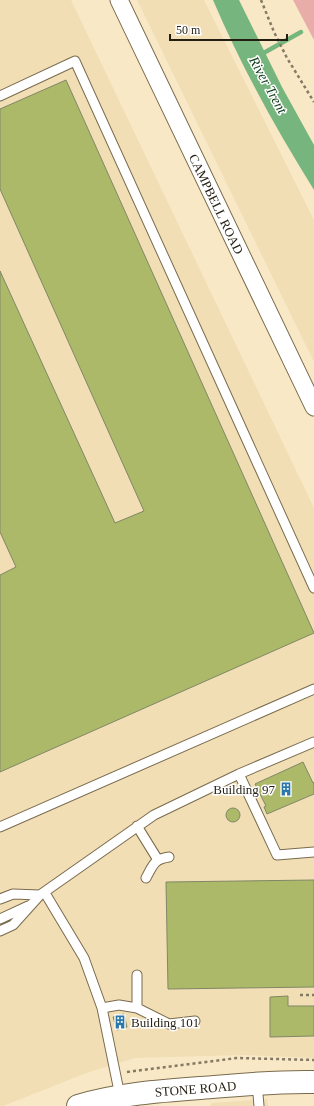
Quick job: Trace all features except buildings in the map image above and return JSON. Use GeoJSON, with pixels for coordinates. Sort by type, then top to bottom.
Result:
{"type":"FeatureCollection","features":[{"type":"Feature","properties":{"kind":"highway","name":"STONE ROAD"},"geometry":{"type":"LineString","coordinates":[[78,1106],[120,1096],[145,1099],[257,1083],[314,1082]]}},
{"type":"Feature","properties":{"kind":"street","name":"CAMPBELL ROAD"},"geometry":{"type":"LineString","coordinates":[[119,0],[314,407]]}},
{"type":"Feature","properties":{"kind":"lane"},"geometry":{"type":"LineString","coordinates":[[0,96],[75,61],[314,588]]}},
{"type":"Feature","properties":{"kind":"lane"},"geometry":{"type":"LineString","coordinates":[[0,827],[314,689]]}},
{"type":"Feature","properties":{"kind":"lane"},"geometry":{"type":"LineString","coordinates":[[0,931],[13,925],[42,894],[154,815],[239,774],[314,742]]}},
{"type":"Feature","properties":{"kind":"lane"},"geometry":{"type":"LineString","coordinates":[[239,774],[277,855],[314,852]]}},
{"type":"Feature","properties":{"kind":"lane"},"geometry":{"type":"LineString","coordinates":[[137,826],[158,860]]}},
{"type":"Feature","properties":{"kind":"lane"},"geometry":{"type":"LineString","coordinates":[[146,878],[154,862],[169,857]]}},
{"type":"Feature","properties":{"kind":"lane"},"geometry":{"type":"LineString","coordinates":[[0,899],[13,894],[42,894]]}},
{"type":"Feature","properties":{"kind":"lane"},"geometry":{"type":"LineString","coordinates":[[42,894],[84,958],[102,1008],[120,1096]]}},
{"type":"Feature","properties":{"kind":"lane"},"geometry":{"type":"LineString","coordinates":[[0,919],[33,904]]}},
{"type":"Feature","properties":{"kind":"lane"},"geometry":{"type":"LineString","coordinates":[[137,1008],[138,975]]}},
{"type":"Feature","properties":{"kind":"lane"},"geometry":{"type":"LineString","coordinates":[[102,1008],[119,1005],[137,1008],[169,1024],[195,1021]]}},
{"type":"Feature","properties":{"kind":"lane"},"geometry":{"type":"LineString","coordinates":[[257,1083],[259,1106]]}},
{"type":"Feature","properties":{"kind":"path"},"geometry":{"type":"LineString","coordinates":[[261,0],[274,32],[287,58],[314,102]]}},
{"type":"Feature","properties":{"kind":"path"},"geometry":{"type":"LineString","coordinates":[[300,995],[314,995]]}},
{"type":"Feature","properties":{"kind":"path"},"geometry":{"type":"LineString","coordinates":[[115,1073],[237,1058],[314,1060]]}},
{"type":"Feature","properties":{"kind":"shaded area"},"geometry":{"type":"Polygon","coordinates":[[[0,0],[71,0],[314,508],[314,1058],[242,1055],[135,1058],[89,1072],[3,1106],[0,1106],[0,0]]]}},
{"type":"Feature","properties":{"kind":"shaded area"},"geometry":{"type":"Polygon","coordinates":[[[137,0],[204,0],[314,220],[314,362],[137,0]]]}},
{"type":"Feature","properties":{"kind":"shaded area"},"geometry":{"type":"Polygon","coordinates":[[[293,0],[314,0],[314,40],[293,0]]]}},
{"type":"Feature","properties":{"kind":"shaded area"},"geometry":{"type":"Polygon","coordinates":[[[267,1099],[268,1106],[211,1106],[211,1103],[267,1099]]]}},
{"type":"Feature","properties":{"kind":"water","name":"River Trent"},"geometry":{"type":"Polygon","coordinates":[[[213,0],[239,0],[282,87],[314,145],[314,190],[260,97],[235,49],[213,0]]]}},
{"type":"Feature","properties":{"kind":"waterway","name":"River Trent"},"geometry":{"type":"LineString","coordinates":[[260,55],[301,32]]}},
{"type":"Feature","properties":{"kind":"place","name":"Building 97"},"geometry":{"type":"Point","coordinates":[286,789]}},
{"type":"Feature","properties":{"kind":"place","name":"Building 101"},"geometry":{"type":"Point","coordinates":[120,1022]}}]}
